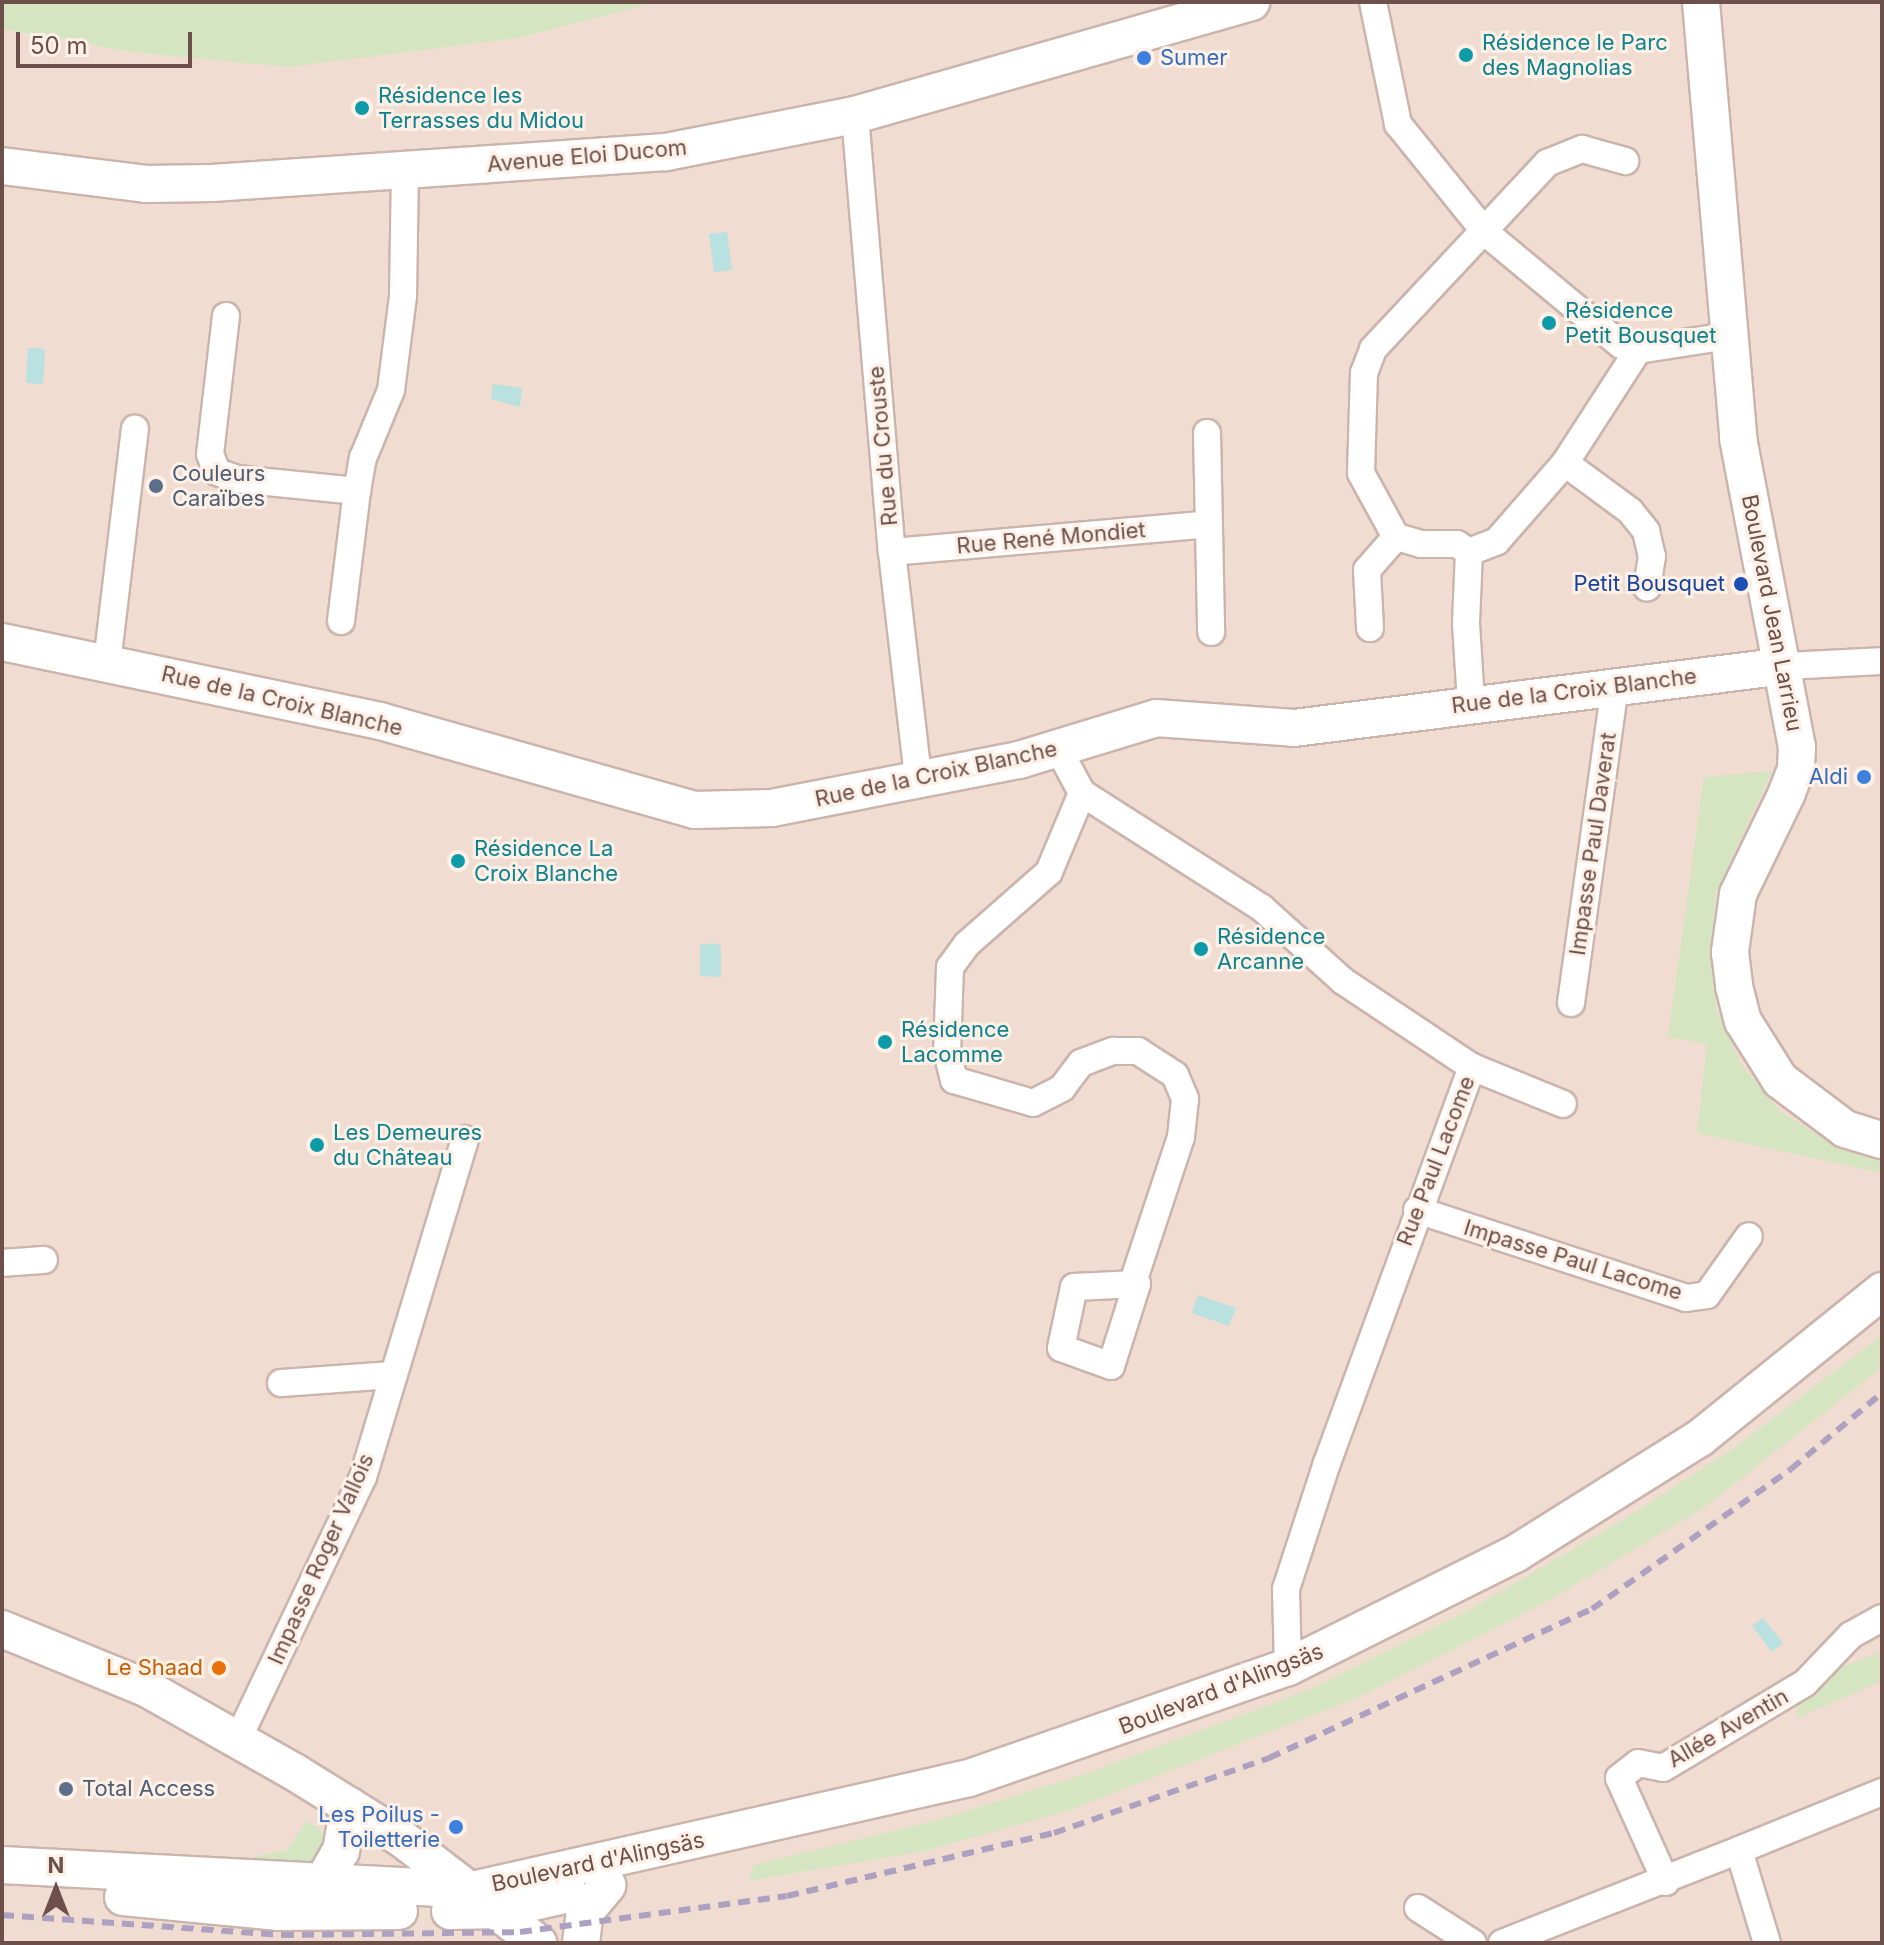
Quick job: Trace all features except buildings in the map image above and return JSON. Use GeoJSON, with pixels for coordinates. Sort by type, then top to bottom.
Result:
{"type":"FeatureCollection","features":[{"type":"Feature","properties":{"kind":"main road","name":"Avenue Eloi Ducom"},"geometry":{"type":"LineString","coordinates":[[2,166],[146,184],[405,171],[666,152],[855,115],[1251,2]]}},
{"type":"Feature","properties":{"kind":"main road","name":"Boulevard Jean Larrieu"},"geometry":{"type":"LineString","coordinates":[[1701,2],[1738,438],[1784,666],[1796,769],[1738,894],[1730,952],[1734,986],[1743,1021],[1780,1080],[1845,1129],[1882,1140]]}},
{"type":"Feature","properties":{"kind":"main road","name":"Rue de la Croix Blanche"},"geometry":{"type":"LineString","coordinates":[[3,650],[107,663],[380,721],[694,810],[772,808],[918,776],[1059,750],[1156,718],[1294,728],[1471,703],[1784,666]]}},
{"type":"Feature","properties":{"kind":"main road","name":"Boulevard d'Alingsäs"},"geometry":{"type":"LineString","coordinates":[[485,1900],[969,1778],[1288,1667],[1515,1554],[1700,1438],[1882,1291]]}},
{"type":"Feature","properties":{"kind":"main road","name":"Boulevard d'Alingsäs"},"geometry":{"type":"LineString","coordinates":[[485,1900],[608,1885],[971,1800],[1152,1738],[1306,1678],[1532,1564],[1709,1451],[1882,1318]]}},
{"type":"Feature","properties":{"kind":"main road"},"geometry":{"type":"LineString","coordinates":[[2,1629],[146,1688],[238,1739],[349,1806],[485,1900],[538,1943]]}},
{"type":"Feature","properties":{"kind":"main road"},"geometry":{"type":"LineString","coordinates":[[321,1885],[341,1851],[349,1806]]}},
{"type":"Feature","properties":{"kind":"main road"},"geometry":{"type":"LineString","coordinates":[[2,1865],[321,1885],[485,1900]]}},
{"type":"Feature","properties":{"kind":"main road"},"geometry":{"type":"LineString","coordinates":[[2,1885],[279,1912],[485,1900]]}},
{"type":"Feature","properties":{"kind":"main road"},"geometry":{"type":"LineString","coordinates":[[581,1943],[585,1912],[608,1885]]}},
{"type":"Feature","properties":{"kind":"street"},"geometry":{"type":"LineString","coordinates":[[1373,2],[1398,124],[1486,233],[1621,345],[1638,350],[1727,336]]}},
{"type":"Feature","properties":{"kind":"street","name":"Rue du Crouste"},"geometry":{"type":"LineString","coordinates":[[855,115],[892,552],[918,776]]}},
{"type":"Feature","properties":{"kind":"street"},"geometry":{"type":"LineString","coordinates":[[1469,552],[1457,544],[1421,544],[1396,537],[1361,473],[1364,373],[1373,349],[1486,233],[1547,163],[1563,154],[1596,150],[1625,161]]}},
{"type":"Feature","properties":{"kind":"street"},"geometry":{"type":"LineString","coordinates":[[341,621],[363,458],[391,390],[403,296],[405,171]]}},
{"type":"Feature","properties":{"kind":"street"},"geometry":{"type":"LineString","coordinates":[[226,316],[210,454],[217,472],[237,479],[357,491]]}},
{"type":"Feature","properties":{"kind":"street"},"geometry":{"type":"LineString","coordinates":[[1469,552],[1497,541],[1565,463],[1638,350]]}},
{"type":"Feature","properties":{"kind":"street"},"geometry":{"type":"LineString","coordinates":[[107,663],[135,429]]}},
{"type":"Feature","properties":{"kind":"street"},"geometry":{"type":"LineString","coordinates":[[1207,433],[1211,632]]}},
{"type":"Feature","properties":{"kind":"street"},"geometry":{"type":"LineString","coordinates":[[1565,463],[1630,511],[1646,531],[1652,556],[1647,588]]}},
{"type":"Feature","properties":{"kind":"street","name":"Rue René Mondiet"},"geometry":{"type":"LineString","coordinates":[[892,552],[1209,524]]}},
{"type":"Feature","properties":{"kind":"street"},"geometry":{"type":"LineString","coordinates":[[1370,628],[1367,570],[1396,537]]}},
{"type":"Feature","properties":{"kind":"street"},"geometry":{"type":"LineString","coordinates":[[1469,552],[1466,623],[1471,703]]}},
{"type":"Feature","properties":{"kind":"street","name":"Rue de la Croix Blanche"},"geometry":{"type":"LineString","coordinates":[[1784,666],[1882,661]]}},
{"type":"Feature","properties":{"kind":"street","name":"Impasse Paul Daverat"},"geometry":{"type":"LineString","coordinates":[[1571,1003],[1615,685]]}},
{"type":"Feature","properties":{"kind":"street","name":"Rue Paul Lacome"},"geometry":{"type":"LineString","coordinates":[[1059,750],[1082,793],[1262,908],[1343,981],[1472,1067],[1417,1210],[1286,1589],[1288,1667]]}},
{"type":"Feature","properties":{"kind":"street"},"geometry":{"type":"LineString","coordinates":[[1082,793],[1049,872],[967,944],[950,967],[947,1052],[954,1080],[1033,1103],[1062,1088],[1081,1063],[1113,1051],[1138,1051],[1175,1075],[1185,1099],[1181,1137],[1133,1282]]}},
{"type":"Feature","properties":{"kind":"street"},"geometry":{"type":"LineString","coordinates":[[1472,1067],[1563,1104]]}},
{"type":"Feature","properties":{"kind":"street","name":"Impasse Roger Vallois"},"geometry":{"type":"LineString","coordinates":[[238,1739],[363,1477],[465,1139]]}},
{"type":"Feature","properties":{"kind":"street","name":"Impasse Paul Lacome"},"geometry":{"type":"LineString","coordinates":[[1417,1210],[1686,1298],[1707,1295],[1749,1236]]}},
{"type":"Feature","properties":{"kind":"street"},"geometry":{"type":"LineString","coordinates":[[2,1263],[44,1260]]}},
{"type":"Feature","properties":{"kind":"street"},"geometry":{"type":"LineString","coordinates":[[281,1383],[393,1375]]}},
{"type":"Feature","properties":{"kind":"street","name":"Allée Aventin"},"geometry":{"type":"LineString","coordinates":[[1666,1882],[1619,1778],[1638,1763],[1663,1768],[1805,1683],[1851,1635],[1882,1618]]}},
{"type":"Feature","properties":{"kind":"street"},"geometry":{"type":"LineString","coordinates":[[1502,1943],[1666,1882],[1882,1792]]}},
{"type":"Feature","properties":{"kind":"street"},"geometry":{"type":"LineString","coordinates":[[1739,1850],[1767,1943]]}},
{"type":"Feature","properties":{"kind":"street"},"geometry":{"type":"LineString","coordinates":[[1418,1908],[1438,1934],[1473,1943]]}},
{"type":"Feature","properties":{"kind":"shaded area"},"geometry":{"type":"Polygon","coordinates":[[[658,2],[1882,2],[1882,1943],[2,1943],[2,29],[130,52],[518,38],[658,2]]]}},
{"type":"Feature","properties":{"kind":"green space"},"geometry":{"type":"Polygon","coordinates":[[[2,2],[658,2],[518,38],[288,67],[130,52],[2,29],[2,2]]]}},
{"type":"Feature","properties":{"kind":"green space"},"geometry":{"type":"Polygon","coordinates":[[[1772,771],[1716,893],[1710,958],[1717,1011],[1741,1064],[1780,1111],[1834,1145],[1882,1161],[1882,1173],[1697,1133],[1707,1044],[1668,1037],[1704,777],[1772,771]]]}},
{"type":"Feature","properties":{"kind":"green space"},"geometry":{"type":"Polygon","coordinates":[[[1882,1335],[1882,1367],[1704,1508],[1546,1602],[1361,1696],[1070,1810],[925,1851],[748,1881],[754,1865],[938,1820],[1085,1774],[1311,1689],[1471,1609],[1621,1521],[1734,1448],[1882,1335]]]}},
{"type":"Feature","properties":{"kind":"green space"},"geometry":{"type":"Polygon","coordinates":[[[1882,1651],[1882,1681],[1797,1718],[1798,1696],[1825,1674],[1882,1651]]]}},
{"type":"Feature","properties":{"kind":"green space"},"geometry":{"type":"Polygon","coordinates":[[[306,1821],[329,1834],[310,1871],[243,1865],[253,1857],[287,1850],[306,1821]]]}},
{"type":"Feature","properties":{"kind":"water"},"geometry":{"type":"Polygon","coordinates":[[[727,232],[732,270],[714,272],[709,234],[727,232]]]}},
{"type":"Feature","properties":{"kind":"water"},"geometry":{"type":"Polygon","coordinates":[[[28,348],[45,349],[43,384],[26,383],[28,348]]]}},
{"type":"Feature","properties":{"kind":"water"},"geometry":{"type":"Polygon","coordinates":[[[493,384],[522,388],[520,407],[491,399],[493,384]]]}},
{"type":"Feature","properties":{"kind":"water"},"geometry":{"type":"Polygon","coordinates":[[[714,943],[721,946],[721,977],[700,976],[700,945],[714,943]]]}},
{"type":"Feature","properties":{"kind":"water"},"geometry":{"type":"Polygon","coordinates":[[[1198,1295],[1236,1308],[1229,1326],[1192,1313],[1198,1295]]]}},
{"type":"Feature","properties":{"kind":"water"},"geometry":{"type":"Polygon","coordinates":[[[1763,1618],[1783,1643],[1772,1652],[1752,1626],[1763,1618]]]}},
{"type":"Feature","properties":{"kind":"railway"},"geometry":{"type":"LineString","coordinates":[[2,1915],[282,1935],[520,1932],[787,1896],[1054,1833],[1269,1758],[1592,1609],[1791,1469],[1882,1393]]}},
{"type":"Feature","properties":{"kind":"place","name":"Résidence le Parc des Magnolias"},"geometry":{"type":"Point","coordinates":[1466,55]}},
{"type":"Feature","properties":{"kind":"place","name":"Sumer"},"geometry":{"type":"Point","coordinates":[1144,58]}},
{"type":"Feature","properties":{"kind":"place","name":"Résidence les Terrasses du Midou"},"geometry":{"type":"Point","coordinates":[362,108]}},
{"type":"Feature","properties":{"kind":"place","name":"Résidence Petit Bousquet"},"geometry":{"type":"Point","coordinates":[1549,323]}},
{"type":"Feature","properties":{"kind":"place","name":"Couleurs Caraïbes"},"geometry":{"type":"Point","coordinates":[156,486]}},
{"type":"Feature","properties":{"kind":"place","name":"Petit Bousquet"},"geometry":{"type":"Point","coordinates":[1741,584]}},
{"type":"Feature","properties":{"kind":"place","name":"Aldi"},"geometry":{"type":"Point","coordinates":[1864,777]}},
{"type":"Feature","properties":{"kind":"place","name":"Résidence La Croix Blanche"},"geometry":{"type":"Point","coordinates":[458,861]}},
{"type":"Feature","properties":{"kind":"place","name":"Résidence Arcanne"},"geometry":{"type":"Point","coordinates":[1201,949]}},
{"type":"Feature","properties":{"kind":"place","name":"Résidence Lacomme"},"geometry":{"type":"Point","coordinates":[885,1042]}},
{"type":"Feature","properties":{"kind":"place","name":"Les Demeures du Château"},"geometry":{"type":"Point","coordinates":[317,1145]}},
{"type":"Feature","properties":{"kind":"place","name":"Le Shaad"},"geometry":{"type":"Point","coordinates":[219,1668]}},
{"type":"Feature","properties":{"kind":"place","name":"Total Access"},"geometry":{"type":"Point","coordinates":[66,1789]}},
{"type":"Feature","properties":{"kind":"place","name":"Les Poilus - Toiletterie"},"geometry":{"type":"Point","coordinates":[456,1827]}}]}
